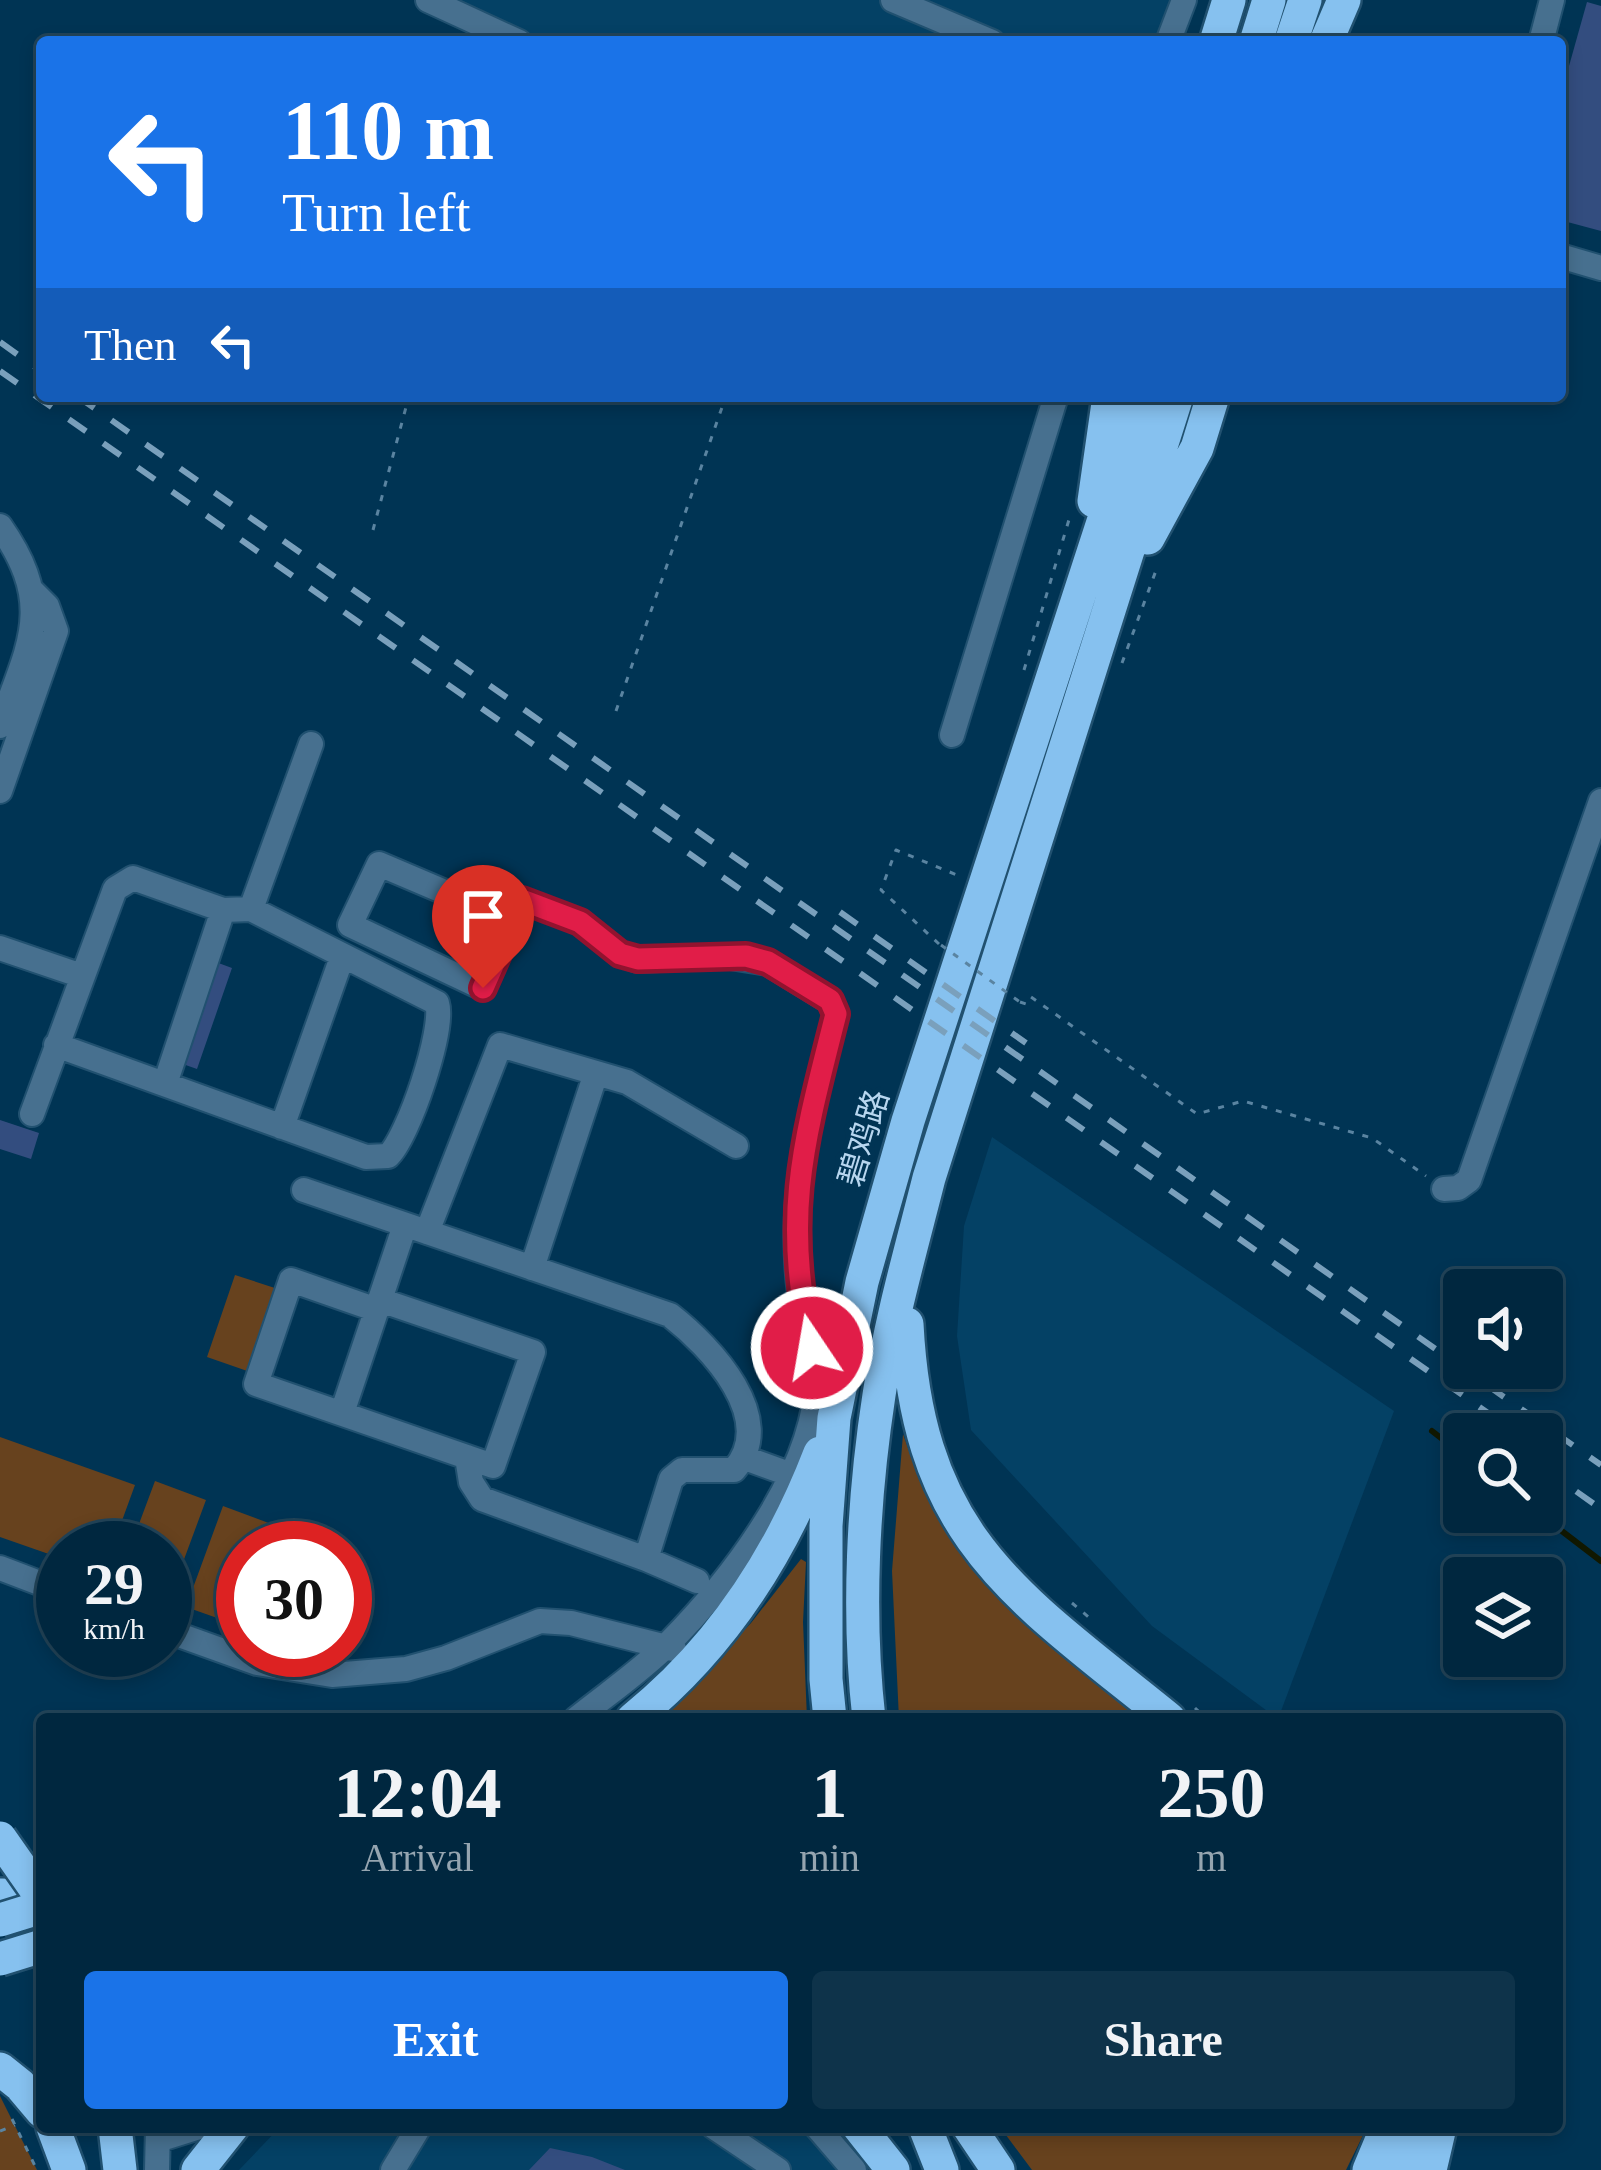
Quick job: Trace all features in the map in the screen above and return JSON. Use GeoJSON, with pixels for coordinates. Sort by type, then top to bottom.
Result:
{"type":"FeatureCollection","features":[{"type":"Feature","properties":{"kind":"highway"},"geometry":{"type":"LineString","coordinates":[[1218,36],[1229,0]]}},
{"type":"Feature","properties":{"kind":"highway"},"geometry":{"type":"LineString","coordinates":[[1258,36],[1269,0]]}},
{"type":"Feature","properties":{"kind":"highway"},"geometry":{"type":"LineString","coordinates":[[1293,36],[1305,0]]}},
{"type":"Feature","properties":{"kind":"highway"},"geometry":{"type":"LineString","coordinates":[[1329,36],[1344,0]]}},
{"type":"Feature","properties":{"kind":"highway"},"geometry":{"type":"LineString","coordinates":[[1094,603],[1109,402]]}},
{"type":"Feature","properties":{"kind":"highway"},"geometry":{"type":"LineString","coordinates":[[869,1713],[866,1546],[879,1394],[929,1178],[1094,603],[1143,402]]}},
{"type":"Feature","properties":{"kind":"highway"},"geometry":{"type":"LineString","coordinates":[[1094,603],[1175,402]]}},
{"type":"Feature","properties":{"kind":"highway"},"geometry":{"type":"LineString","coordinates":[[1094,603],[1197,448],[1211,402]]}},
{"type":"Feature","properties":{"kind":"highway","name":"碧鸡路"},"geometry":{"type":"LineString","coordinates":[[829,1713],[826,1526],[834,1418],[862,1282],[908,1121],[1094,603]]}},
{"type":"Feature","properties":{"kind":"highway"},"geometry":{"type":"LineString","coordinates":[[907,1265],[913,1402],[946,1499],[1022,1601],[1172,1711]]}},
{"type":"Feature","properties":{"kind":"highway"},"geometry":{"type":"LineString","coordinates":[[640,1713],[678,1683],[753,1591],[802,1501],[834,1418]]}},
{"type":"Feature","properties":{"kind":"highway"},"geometry":{"type":"LineString","coordinates":[[0,1838],[36,1889]]}},
{"type":"Feature","properties":{"kind":"highway"},"geometry":{"type":"LineString","coordinates":[[0,1897],[36,1897]]}},
{"type":"Feature","properties":{"kind":"highway"},"geometry":{"type":"LineString","coordinates":[[0,1920],[36,1909]]}},
{"type":"Feature","properties":{"kind":"highway"},"geometry":{"type":"LineString","coordinates":[[0,1959],[36,1949]]}},
{"type":"Feature","properties":{"kind":"highway"},"geometry":{"type":"LineString","coordinates":[[0,2069],[20,2085],[28,2118]]}},
{"type":"Feature","properties":{"kind":"highway"},"geometry":{"type":"LineString","coordinates":[[54,2133],[69,2170]]}},
{"type":"Feature","properties":{"kind":"highway"},"geometry":{"type":"LineString","coordinates":[[117,2133],[120,2170]]}},
{"type":"Feature","properties":{"kind":"highway"},"geometry":{"type":"LineString","coordinates":[[198,2170],[227,2133]]}},
{"type":"Feature","properties":{"kind":"highway"},"geometry":{"type":"LineString","coordinates":[[857,2133],[876,2165]]}},
{"type":"Feature","properties":{"kind":"highway"},"geometry":{"type":"LineString","coordinates":[[927,2133],[942,2170]]}},
{"type":"Feature","properties":{"kind":"highway"},"geometry":{"type":"LineString","coordinates":[[969,2133],[983,2170]]}},
{"type":"Feature","properties":{"kind":"highway"},"geometry":{"type":"LineString","coordinates":[[971,2133],[998,2170]]}},
{"type":"Feature","properties":{"kind":"highway"},"geometry":{"type":"LineString","coordinates":[[1369,2170],[1384,2133]]}},
{"type":"Feature","properties":{"kind":"highway"},"geometry":{"type":"LineString","coordinates":[[1402,2170],[1413,2133]]}},
{"type":"Feature","properties":{"kind":"highway"},"geometry":{"type":"LineString","coordinates":[[1430,2170],[1439,2133]]}},
{"type":"Feature","properties":{"kind":"street"},"geometry":{"type":"LineString","coordinates":[[428,0],[506,36]]}},
{"type":"Feature","properties":{"kind":"street"},"geometry":{"type":"LineString","coordinates":[[893,0],[978,36]]}},
{"type":"Feature","properties":{"kind":"street"},"geometry":{"type":"LineString","coordinates":[[1170,36],[1184,0]]}},
{"type":"Feature","properties":{"kind":"street"},"geometry":{"type":"LineString","coordinates":[[1543,36],[1552,0]]}},
{"type":"Feature","properties":{"kind":"street"},"geometry":{"type":"LineString","coordinates":[[1566,258],[1601,268]]}},
{"type":"Feature","properties":{"kind":"street"},"geometry":{"type":"LineString","coordinates":[[952,735],[1054,402]]}},
{"type":"Feature","properties":{"kind":"street"},"geometry":{"type":"LineString","coordinates":[[0,526],[32,592],[35,626],[0,726]]}},
{"type":"Feature","properties":{"kind":"street"},"geometry":{"type":"LineString","coordinates":[[0,791],[56,632],[47,606],[32,592]]}},
{"type":"Feature","properties":{"kind":"street"},"geometry":{"type":"LineString","coordinates":[[251,909],[311,744]]}},
{"type":"Feature","properties":{"kind":"street"},"geometry":{"type":"LineString","coordinates":[[1444,1189],[1458,1188],[1468,1180],[1601,801]]}},
{"type":"Feature","properties":{"kind":"street"},"geometry":{"type":"LineString","coordinates":[[513,921],[380,864],[350,925],[483,988],[513,921],[522,900],[580,922],[620,954],[658,961],[746,956],[786,970],[833,1004],[836,1014],[802,1147],[795,1213],[800,1297],[817,1374],[812,1413],[789,1474],[737,1564],[665,1647],[583,1713]]}},
{"type":"Feature","properties":{"kind":"street"},"geometry":{"type":"LineString","coordinates":[[32,1114],[56,1045],[110,898],[133,878],[223,910],[251,909],[432,998],[440,1011],[439,1027],[402,1138],[388,1156],[378,1159],[282,1127],[178,1080],[56,1045]]}},
{"type":"Feature","properties":{"kind":"street"},"geometry":{"type":"LineString","coordinates":[[178,1080],[223,910]]}},
{"type":"Feature","properties":{"kind":"street"},"geometry":{"type":"LineString","coordinates":[[0,948],[82,976]]}},
{"type":"Feature","properties":{"kind":"street"},"geometry":{"type":"LineString","coordinates":[[282,1127],[342,957]]}},
{"type":"Feature","properties":{"kind":"street"},"geometry":{"type":"LineString","coordinates":[[341,1414],[378,1305],[500,1045],[627,1082],[736,1146]]}},
{"type":"Feature","properties":{"kind":"street"},"geometry":{"type":"LineString","coordinates":[[532,1268],[596,1073]]}},
{"type":"Feature","properties":{"kind":"street"},"geometry":{"type":"LineString","coordinates":[[304,1190],[670,1315],[687,1328],[722,1369],[745,1406],[751,1439],[745,1458],[734,1470],[682,1470],[671,1479],[646,1559]]}},
{"type":"Feature","properties":{"kind":"street"},"geometry":{"type":"LineString","coordinates":[[291,1280],[378,1305],[532,1352],[493,1466],[256,1384],[291,1280]]}},
{"type":"Feature","properties":{"kind":"street"},"geometry":{"type":"LineString","coordinates":[[467,1457],[471,1482],[482,1499],[698,1581]]}},
{"type":"Feature","properties":{"kind":"street"},"geometry":{"type":"LineString","coordinates":[[745,1458],[789,1474]]}},
{"type":"Feature","properties":{"kind":"street"},"geometry":{"type":"LineString","coordinates":[[0,1568],[36,1582]]}},
{"type":"Feature","properties":{"kind":"street"},"geometry":{"type":"LineString","coordinates":[[192,1640],[257,1663],[332,1676],[406,1669],[540,1622],[571,1623],[699,1658]]}},
{"type":"Feature","properties":{"kind":"street"},"geometry":{"type":"LineString","coordinates":[[0,1897],[18,1927],[36,1942]]}},
{"type":"Feature","properties":{"kind":"street"},"geometry":{"type":"LineString","coordinates":[[157,2170],[159,2133]]}},
{"type":"Feature","properties":{"kind":"street"},"geometry":{"type":"LineString","coordinates":[[393,2170],[415,2133]]}},
{"type":"Feature","properties":{"kind":"street"},"geometry":{"type":"LineString","coordinates":[[723,2133],[778,2170]]}},
{"type":"Feature","properties":{"kind":"street"},"geometry":{"type":"LineString","coordinates":[[826,2133],[876,2165]]}},
{"type":"Feature","properties":{"kind":"path"},"geometry":{"type":"LineString","coordinates":[[373,530],[407,402]]}},
{"type":"Feature","properties":{"kind":"path"},"geometry":{"type":"LineString","coordinates":[[616,711],[724,402]]}},
{"type":"Feature","properties":{"kind":"path"},"geometry":{"type":"LineString","coordinates":[[965,880],[896,850],[881,890],[940,945],[1021,1002],[1031,997],[1197,1114],[1243,1101],[1372,1138],[1444,1189]]}},
{"type":"Feature","properties":{"kind":"path"},"geometry":{"type":"LineString","coordinates":[[1064,1596],[1100,1627]]}},
{"type":"Feature","properties":{"kind":"path"},"geometry":{"type":"LineString","coordinates":[[8,2110],[28,2118]]}},
{"type":"Feature","properties":{"kind":"path"},"geometry":{"type":"LineString","coordinates":[[0,2131],[28,2118]]}},
{"type":"Feature","properties":{"kind":"path"},"geometry":{"type":"LineString","coordinates":[[28,2118],[37,2170]]}},
{"type":"Feature","properties":{"kind":"shaded area"},"geometry":{"type":"Polygon","coordinates":[[[443,0],[1172,0],[1159,36],[520,36],[443,0]]]}},
{"type":"Feature","properties":{"kind":"shaded area"},"geometry":{"type":"Polygon","coordinates":[[[992,1137],[1394,1411],[1280,1713],[1270,1713],[1152,1626],[971,1430],[957,1336],[964,1226],[992,1137]]]}},
{"type":"Feature","properties":{"kind":"shaded area"},"geometry":{"type":"Polygon","coordinates":[[[235,1275],[281,1290],[253,1373],[207,1357],[235,1275]]]}},
{"type":"Feature","properties":{"kind":"shaded area"},"geometry":{"type":"Polygon","coordinates":[[[903,1434],[939,1516],[1148,1713],[899,1713],[892,1571],[903,1434]]]}},
{"type":"Feature","properties":{"kind":"shaded area"},"geometry":{"type":"Polygon","coordinates":[[[0,1437],[135,1485],[122,1521],[36,1521],[36,1550],[0,1537],[0,1437]]]}},
{"type":"Feature","properties":{"kind":"shaded area"},"geometry":{"type":"Polygon","coordinates":[[[155,1481],[206,1500],[192,1538],[192,1521],[140,1521],[155,1481]]]}},
{"type":"Feature","properties":{"kind":"shaded area"},"geometry":{"type":"Polygon","coordinates":[[[223,1506],[263,1521],[218,1521],[223,1506]]]}},
{"type":"Feature","properties":{"kind":"shaded area"},"geometry":{"type":"Polygon","coordinates":[[[216,1525],[216,1618],[192,1609],[192,1591],[216,1525]]]}},
{"type":"Feature","properties":{"kind":"shaded area"},"geometry":{"type":"Polygon","coordinates":[[[801,1559],[806,1562],[807,1713],[651,1713],[706,1669],[751,1623],[801,1559]]]}},
{"type":"Feature","properties":{"kind":"shaded area"},"geometry":{"type":"Polygon","coordinates":[[[0,2096],[37,2170],[0,2170],[0,2096]]]}},
{"type":"Feature","properties":{"kind":"shaded area"},"geometry":{"type":"Polygon","coordinates":[[[274,2133],[805,2133],[843,2170],[239,2170],[274,2133]]]}},
{"type":"Feature","properties":{"kind":"shaded area"},"geometry":{"type":"Polygon","coordinates":[[[1004,2133],[1364,2133],[1346,2170],[1032,2170],[1004,2133]]]}},
{"type":"Feature","properties":{"kind":"building"},"geometry":{"type":"Polygon","coordinates":[[[1587,2],[1601,6],[1601,231],[1566,222],[1566,77],[1587,2]]]}},
{"type":"Feature","properties":{"kind":"building"},"geometry":{"type":"Polygon","coordinates":[[[213,961],[232,968],[197,1069],[177,1062],[213,961]]]}},
{"type":"Feature","properties":{"kind":"building"},"geometry":{"type":"Polygon","coordinates":[[[0,1120],[39,1133],[31,1159],[0,1149],[0,1120]]]}},
{"type":"Feature","properties":{"kind":"building"},"geometry":{"type":"Polygon","coordinates":[[[550,2148],[592,2157],[625,2170],[529,2170],[550,2148]]]}},
{"type":"Feature","properties":{"kind":"waterway"},"geometry":{"type":"LineString","coordinates":[[1432,1431],[1443,1440]]}},
{"type":"Feature","properties":{"kind":"waterway"},"geometry":{"type":"LineString","coordinates":[[1563,1532],[1601,1561]]}},
{"type":"Feature","properties":{"kind":"railway"},"geometry":{"type":"LineString","coordinates":[[0,342],[36,368]]}},
{"type":"Feature","properties":{"kind":"railway"},"geometry":{"type":"LineString","coordinates":[[0,371],[36,396]]}},
{"type":"Feature","properties":{"kind":"railway"},"geometry":{"type":"LineString","coordinates":[[44,402],[1488,1413]]}},
{"type":"Feature","properties":{"kind":"railway"},"geometry":{"type":"LineString","coordinates":[[86,402],[1601,1465]]}},
{"type":"Feature","properties":{"kind":"railway"},"geometry":{"type":"LineString","coordinates":[[840,912],[1026,1043]]}},
{"type":"Feature","properties":{"kind":"railway"},"geometry":{"type":"LineString","coordinates":[[1563,1482],[1601,1509]]}},
{"type":"Feature","properties":{"kind":"route"},"geometry":{"type":"LineString","coordinates":[[483,988],[522,900],[580,922],[620,954],[658,961],[746,956],[786,970],[830,1000],[836,1014],[802,1147],[795,1213],[800,1297],[812,1348]]}}]}
